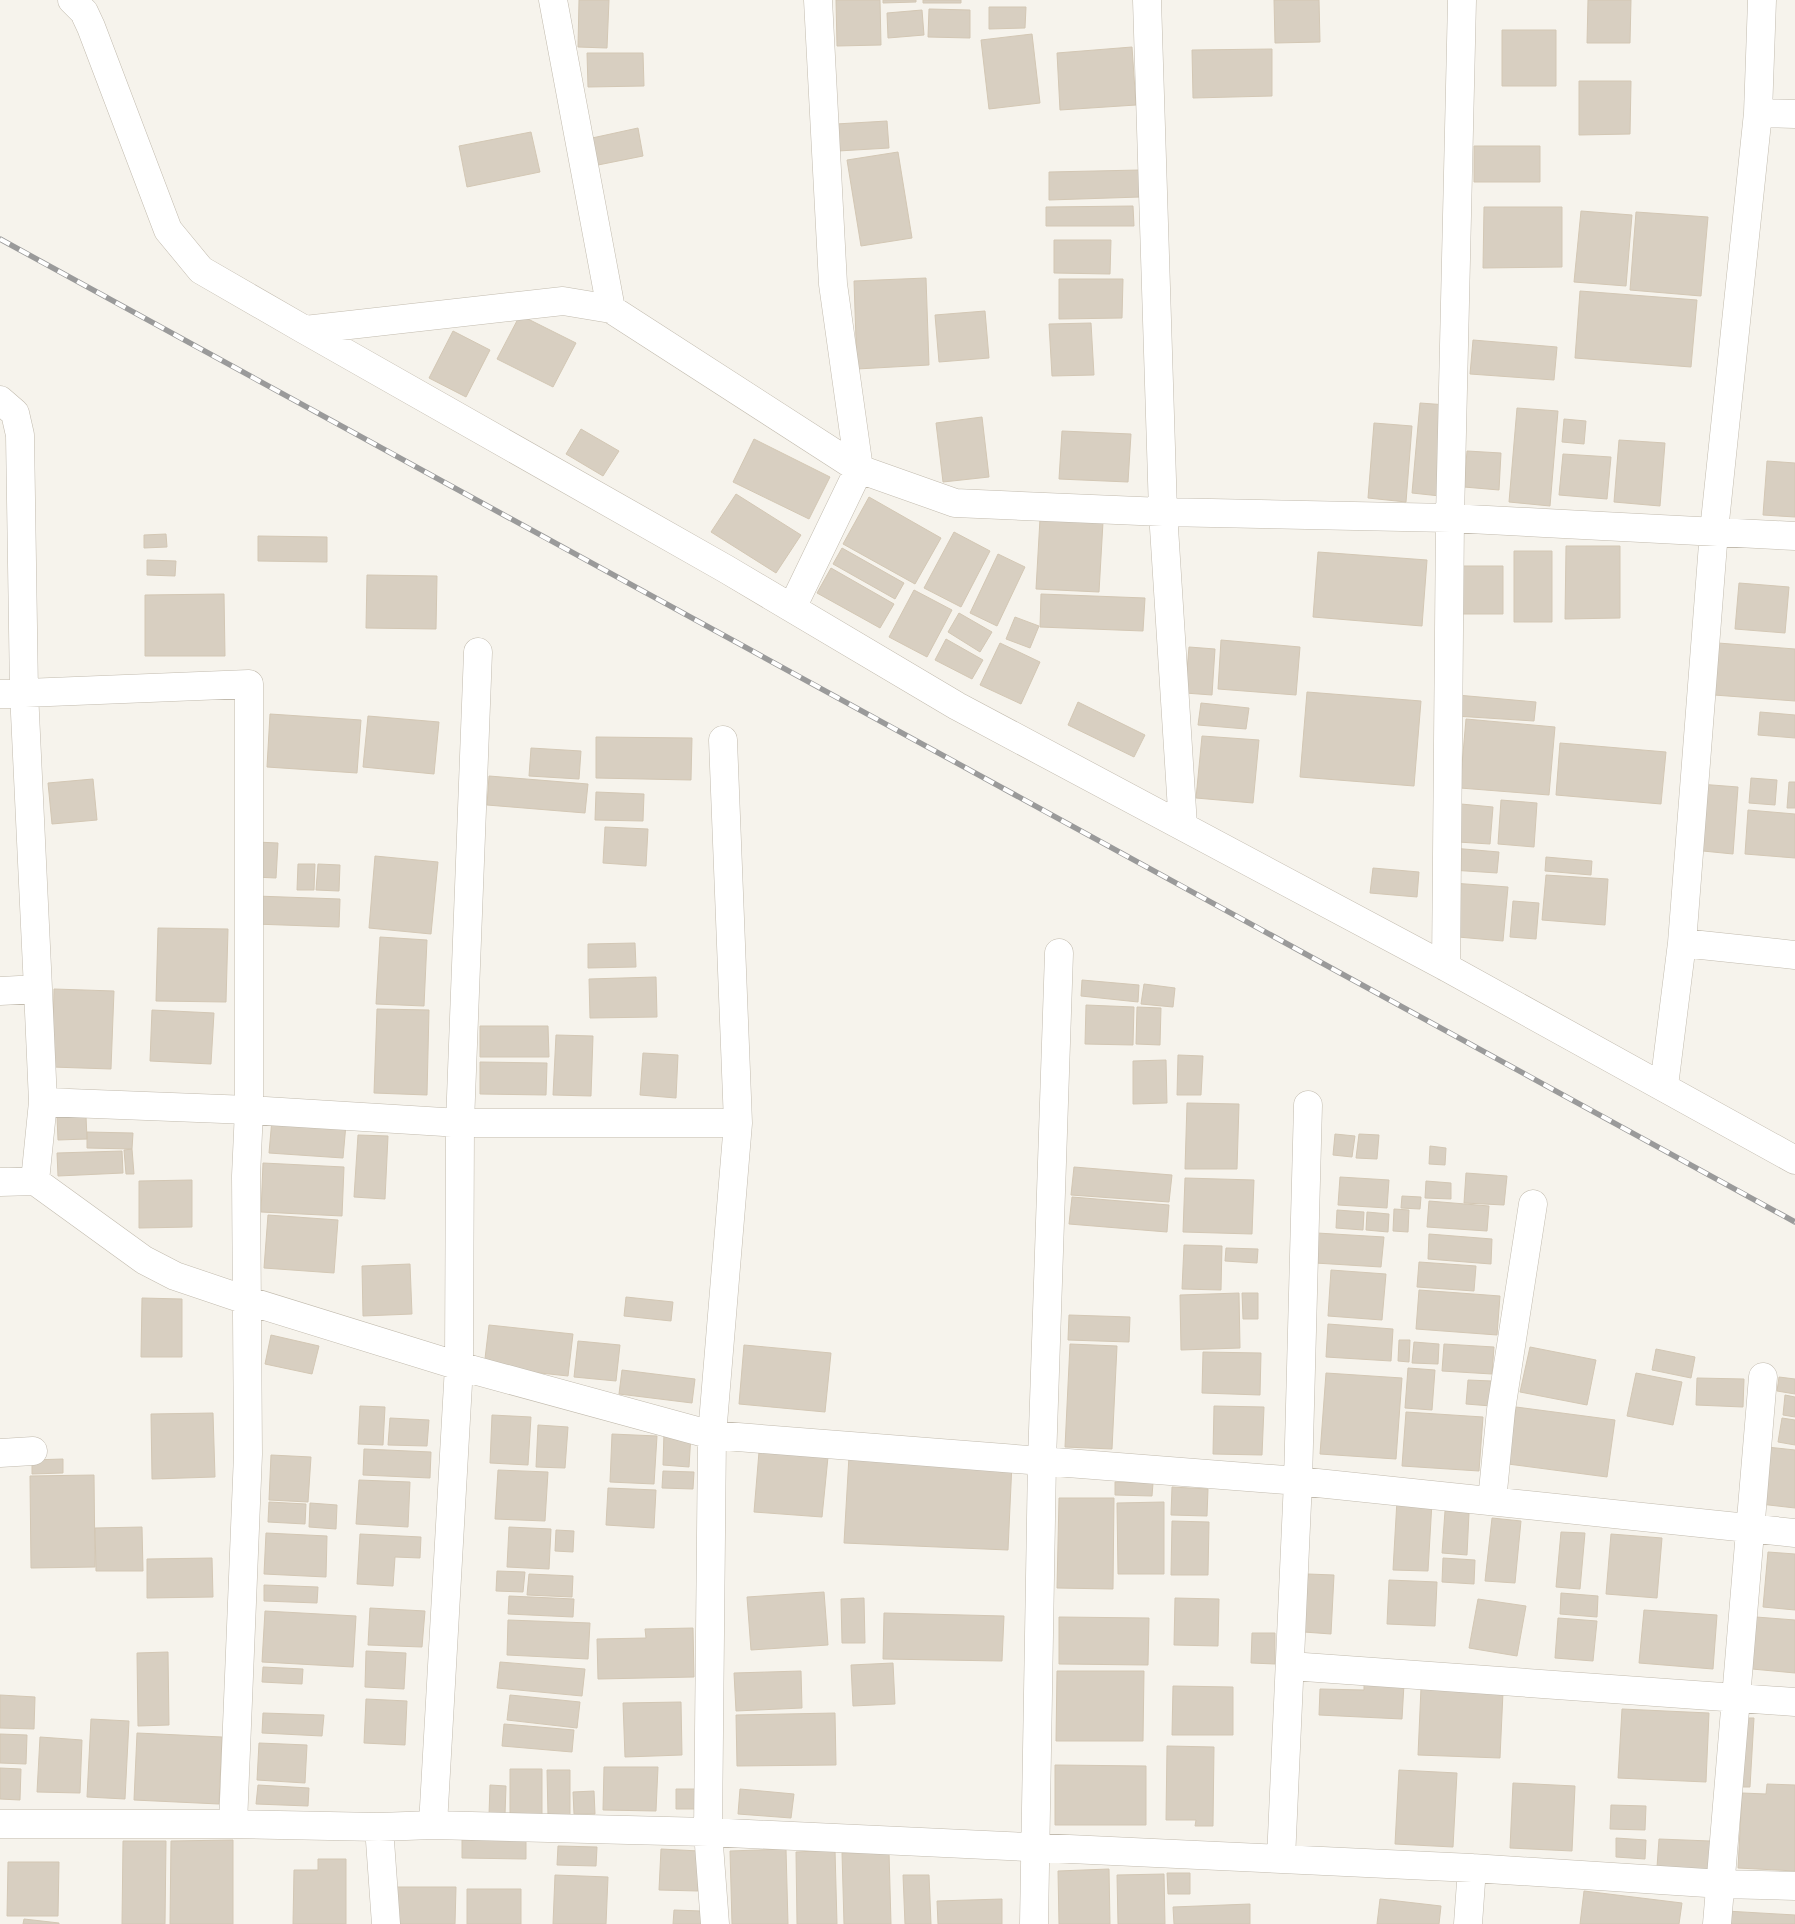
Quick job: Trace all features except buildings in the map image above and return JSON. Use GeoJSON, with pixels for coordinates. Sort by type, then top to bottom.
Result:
{"type":"FeatureCollection","features":[{"type":"Feature","properties":{"kind":"street"},"geometry":{"type":"LineString","coordinates":[[72,0],[84,12],[91,27],[168,230],[201,270],[792,608],[957,706],[1446,967],[1795,1160]]}},
{"type":"Feature","properties":{"kind":"street"},"geometry":{"type":"LineString","coordinates":[[553,0],[611,309]]}},
{"type":"Feature","properties":{"kind":"street"},"geometry":{"type":"LineString","coordinates":[[792,608],[859,469],[833,284],[818,0]]}},
{"type":"Feature","properties":{"kind":"street"},"geometry":{"type":"LineString","coordinates":[[1147,0],[1163,512],[1183,826]]}},
{"type":"Feature","properties":{"kind":"street"},"geometry":{"type":"LineString","coordinates":[[1446,967],[1450,518],[1462,0]]}},
{"type":"Feature","properties":{"kind":"street"},"geometry":{"type":"LineString","coordinates":[[1664,1086],[1682,943],[1714,531],[1758,113],[1762,0]]}},
{"type":"Feature","properties":{"kind":"street"},"geometry":{"type":"LineString","coordinates":[[1758,113],[1795,114]]}},
{"type":"Feature","properties":{"kind":"street"},"geometry":{"type":"LineString","coordinates":[[305,330],[563,301],[611,309],[859,469],[956,503],[1163,512],[1450,518],[1795,536]]}},
{"type":"Feature","properties":{"kind":"street"},"geometry":{"type":"LineString","coordinates":[[0,400],[15,413],[20,434],[12,693],[38,989],[43,1102],[35,1181]]}},
{"type":"Feature","properties":{"kind":"street"},"geometry":{"type":"LineString","coordinates":[[434,1825],[459,1366],[460,1124],[478,652]]}},
{"type":"Feature","properties":{"kind":"street"},"geometry":{"type":"LineString","coordinates":[[12,693],[249,684],[249,1110],[246,1176],[249,1301],[248,1454],[233,1824]]}},
{"type":"Feature","properties":{"kind":"street"},"geometry":{"type":"LineString","coordinates":[[715,1924],[708,1832],[712,1435],[738,1124],[723,740]]}},
{"type":"Feature","properties":{"kind":"street"},"geometry":{"type":"LineString","coordinates":[[1682,943],[1795,955]]}},
{"type":"Feature","properties":{"kind":"street"},"geometry":{"type":"LineString","coordinates":[[1034,1924],[1037,1848],[1042,1460],[1059,953]]}},
{"type":"Feature","properties":{"kind":"street"},"geometry":{"type":"LineString","coordinates":[[0,991],[38,989]]}},
{"type":"Feature","properties":{"kind":"street"},"geometry":{"type":"LineString","coordinates":[[43,1102],[249,1110],[460,1124],[738,1124]]}},
{"type":"Feature","properties":{"kind":"street"},"geometry":{"type":"LineString","coordinates":[[1281,1859],[1298,1481],[1308,1105]]}},
{"type":"Feature","properties":{"kind":"street"},"geometry":{"type":"LineString","coordinates":[[0,1182],[35,1181],[144,1260],[175,1276],[459,1366],[712,1435],[1298,1481],[1795,1533]]}},
{"type":"Feature","properties":{"kind":"street"},"geometry":{"type":"LineString","coordinates":[[1492,1501],[1501,1410],[1533,1204]]}},
{"type":"Feature","properties":{"kind":"street"},"geometry":{"type":"LineString","coordinates":[[1718,1924],[1735,1699],[1763,1377]]}},
{"type":"Feature","properties":{"kind":"street"},"geometry":{"type":"LineString","coordinates":[[0,1452],[33,1451]]}},
{"type":"Feature","properties":{"kind":"street"},"geometry":{"type":"LineString","coordinates":[[1290,1666],[1795,1702]]}},
{"type":"Feature","properties":{"kind":"street"},"geometry":{"type":"LineString","coordinates":[[0,1824],[233,1824],[379,1827],[434,1825],[708,1832],[1472,1868],[1722,1884],[1795,1886]]}},
{"type":"Feature","properties":{"kind":"street"},"geometry":{"type":"LineString","coordinates":[[379,1827],[386,1924]]}},
{"type":"Feature","properties":{"kind":"street"},"geometry":{"type":"LineString","coordinates":[[1468,1924],[1472,1868]]}},
{"type":"Feature","properties":{"kind":"railway"},"geometry":{"type":"LineString","coordinates":[[0,239],[1795,1222]]}}]}
